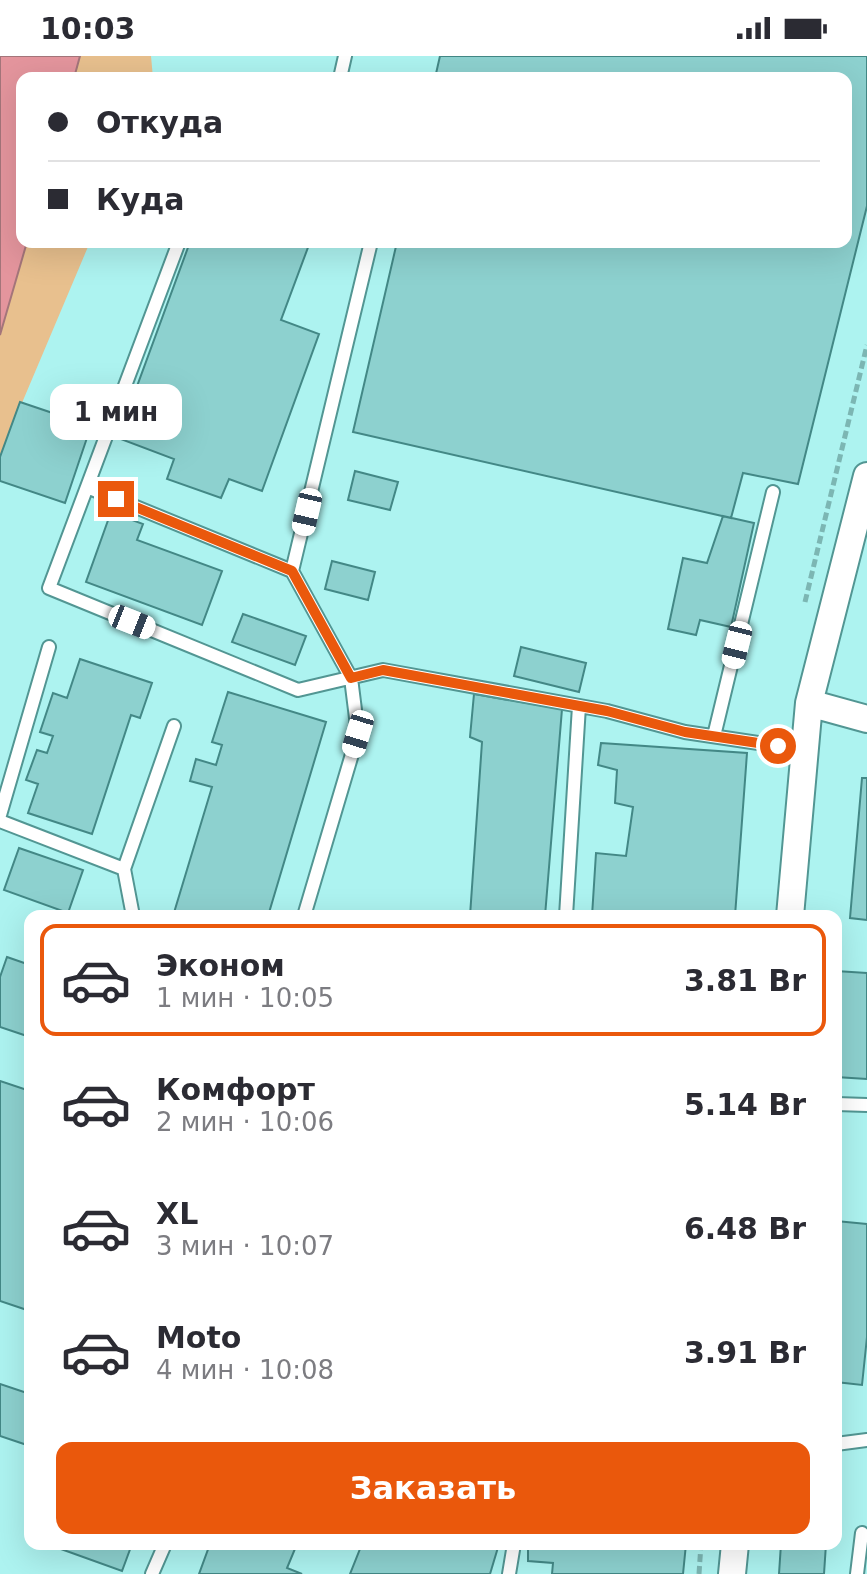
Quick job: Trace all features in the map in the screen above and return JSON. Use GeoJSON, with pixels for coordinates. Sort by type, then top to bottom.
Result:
{"type":"FeatureCollection","features":[{"type":"Feature","properties":{"kind":"street"},"geometry":{"type":"LineString","coordinates":[[790,910],[809,703],[867,479]]}},
{"type":"Feature","properties":{"kind":"street"},"geometry":{"type":"LineString","coordinates":[[809,703],[867,719]]}},
{"type":"Feature","properties":{"kind":"street"},"geometry":{"type":"LineString","coordinates":[[732,1574],[734,1550]]}},
{"type":"Feature","properties":{"kind":"lane"},"geometry":{"type":"LineString","coordinates":[[177,248],[49,588],[298,690],[383,670],[579,706],[685,732],[804,747]]}},
{"type":"Feature","properties":{"kind":"lane"},"geometry":{"type":"LineString","coordinates":[[292,571],[370,248]]}},
{"type":"Feature","properties":{"kind":"lane"},"geometry":{"type":"LineString","coordinates":[[87,487],[292,571],[351,678],[358,734],[306,910]]}},
{"type":"Feature","properties":{"kind":"lane"},"geometry":{"type":"LineString","coordinates":[[714,736],[773,492]]}},
{"type":"Feature","properties":{"kind":"lane"},"geometry":{"type":"LineString","coordinates":[[0,815],[49,647]]}},
{"type":"Feature","properties":{"kind":"lane"},"geometry":{"type":"LineString","coordinates":[[566,910],[579,706]]}},
{"type":"Feature","properties":{"kind":"lane"},"geometry":{"type":"LineString","coordinates":[[132,910],[124,869],[174,726]]}},
{"type":"Feature","properties":{"kind":"lane"},"geometry":{"type":"LineString","coordinates":[[0,821],[124,869]]}},
{"type":"Feature","properties":{"kind":"lane"},"geometry":{"type":"LineString","coordinates":[[842,1104],[867,1105]]}},
{"type":"Feature","properties":{"kind":"lane"},"geometry":{"type":"LineString","coordinates":[[842,1443],[867,1440]]}},
{"type":"Feature","properties":{"kind":"lane"},"geometry":{"type":"LineString","coordinates":[[857,1574],[862,1533]]}},
{"type":"Feature","properties":{"kind":"lane"},"geometry":{"type":"LineString","coordinates":[[152,1574],[162,1550]]}},
{"type":"Feature","properties":{"kind":"lane"},"geometry":{"type":"LineString","coordinates":[[509,1574],[513,1550]]}},
{"type":"Feature","properties":{"kind":"path"},"geometry":{"type":"LineString","coordinates":[[699,1574],[701,1550]]}},
{"type":"Feature","properties":{"kind":"shaded area"},"geometry":{"type":"Polygon","coordinates":[[[0,56],[80,56],[76,72],[16,72],[16,248],[25,248],[0,335],[0,56]]]}},
{"type":"Feature","properties":{"kind":"shaded area"},"geometry":{"type":"Polygon","coordinates":[[[80,56],[151,56],[152,72],[76,72],[80,56]]]}},
{"type":"Feature","properties":{"kind":"shaded area"},"geometry":{"type":"Polygon","coordinates":[[[25,248],[87,248],[0,455],[0,335],[25,248]]]}},
{"type":"Feature","properties":{"kind":"building"},"geometry":{"type":"Polygon","coordinates":[[[440,56],[867,56],[867,206],[798,484],[743,473],[731,518],[353,432],[396,248],[852,248],[852,72],[436,72],[440,56]]]}},
{"type":"Feature","properties":{"kind":"building"},"geometry":{"type":"Polygon","coordinates":[[[188,248],[308,248],[281,320],[319,334],[262,491],[229,479],[221,498],[167,479],[174,459],[118,438],[188,248]]]}},
{"type":"Feature","properties":{"kind":"building"},"geometry":{"type":"Polygon","coordinates":[[[20,402],[91,426],[65,503],[0,481],[0,457],[20,402]]]}},
{"type":"Feature","properties":{"kind":"building"},"geometry":{"type":"Polygon","coordinates":[[[355,471],[398,482],[390,510],[348,500],[355,471]]]}},
{"type":"Feature","properties":{"kind":"building"},"geometry":{"type":"Polygon","coordinates":[[[111,512],[143,524],[137,540],[222,571],[202,625],[86,582],[111,512]]]}},
{"type":"Feature","properties":{"kind":"building"},"geometry":{"type":"Polygon","coordinates":[[[723,516],[754,523],[731,627],[700,620],[696,635],[668,629],[683,558],[707,563],[723,516]]]}},
{"type":"Feature","properties":{"kind":"building"},"geometry":{"type":"Polygon","coordinates":[[[332,561],[375,572],[368,600],[325,589],[332,561]]]}},
{"type":"Feature","properties":{"kind":"building"},"geometry":{"type":"Polygon","coordinates":[[[243,614],[306,636],[295,665],[232,642],[243,614]]]}},
{"type":"Feature","properties":{"kind":"building"},"geometry":{"type":"Polygon","coordinates":[[[521,647],[586,663],[579,692],[514,676],[521,647]]]}},
{"type":"Feature","properties":{"kind":"building"},"geometry":{"type":"Polygon","coordinates":[[[80,659],[152,683],[140,718],[131,715],[92,834],[28,813],[38,784],[26,780],[37,750],[47,753],[53,736],[40,732],[53,693],[67,698],[80,659]]]}},
{"type":"Feature","properties":{"kind":"building"},"geometry":{"type":"Polygon","coordinates":[[[228,692],[326,722],[270,910],[175,910],[212,787],[190,781],[196,759],[216,765],[222,745],[212,742],[228,692]]]}},
{"type":"Feature","properties":{"kind":"building"},"geometry":{"type":"Polygon","coordinates":[[[474,694],[562,709],[545,910],[470,910],[482,742],[470,737],[474,694]]]}},
{"type":"Feature","properties":{"kind":"building"},"geometry":{"type":"Polygon","coordinates":[[[601,743],[747,753],[735,910],[592,910],[596,853],[626,856],[633,807],[615,803],[617,770],[598,765],[601,743]]]}},
{"type":"Feature","properties":{"kind":"building"},"geometry":{"type":"Polygon","coordinates":[[[862,778],[867,778],[867,920],[850,918],[862,778]]]}},
{"type":"Feature","properties":{"kind":"building"},"geometry":{"type":"Polygon","coordinates":[[[19,848],[83,870],[69,910],[60,910],[4,890],[19,848]]]}},
{"type":"Feature","properties":{"kind":"building"},"geometry":{"type":"Polygon","coordinates":[[[7,957],[24,963],[24,1035],[0,1027],[0,977],[7,957]]]}},
{"type":"Feature","properties":{"kind":"building"},"geometry":{"type":"Polygon","coordinates":[[[842,971],[867,973],[867,1079],[842,1077],[842,971]]]}},
{"type":"Feature","properties":{"kind":"building"},"geometry":{"type":"Polygon","coordinates":[[[0,1081],[24,1089],[24,1309],[0,1301],[0,1081]]]}},
{"type":"Feature","properties":{"kind":"building"},"geometry":{"type":"Polygon","coordinates":[[[842,1222],[867,1224],[867,1337],[862,1385],[842,1383],[842,1222]]]}},
{"type":"Feature","properties":{"kind":"building"},"geometry":{"type":"Polygon","coordinates":[[[0,1384],[24,1392],[24,1444],[0,1436],[0,1384]]]}},
{"type":"Feature","properties":{"kind":"building"},"geometry":{"type":"Polygon","coordinates":[[[64,1550],[130,1550],[122,1571],[64,1550]]]}},
{"type":"Feature","properties":{"kind":"building"},"geometry":{"type":"Polygon","coordinates":[[[208,1550],[294,1550],[287,1568],[302,1574],[199,1574],[208,1550]]]}},
{"type":"Feature","properties":{"kind":"building"},"geometry":{"type":"Polygon","coordinates":[[[360,1550],[497,1550],[490,1574],[350,1574],[360,1550]]]}},
{"type":"Feature","properties":{"kind":"building"},"geometry":{"type":"Polygon","coordinates":[[[528,1550],[685,1550],[683,1574],[552,1574],[553,1563],[528,1561],[528,1550]]]}},
{"type":"Feature","properties":{"kind":"building"},"geometry":{"type":"Polygon","coordinates":[[[781,1550],[826,1550],[824,1574],[779,1574],[781,1550]]]}},
{"type":"Feature","properties":{"kind":"route"},"geometry":{"type":"LineString","coordinates":[[116,499],[292,571],[351,678],[383,670],[607,711],[685,732],[778,746]]}}]}
